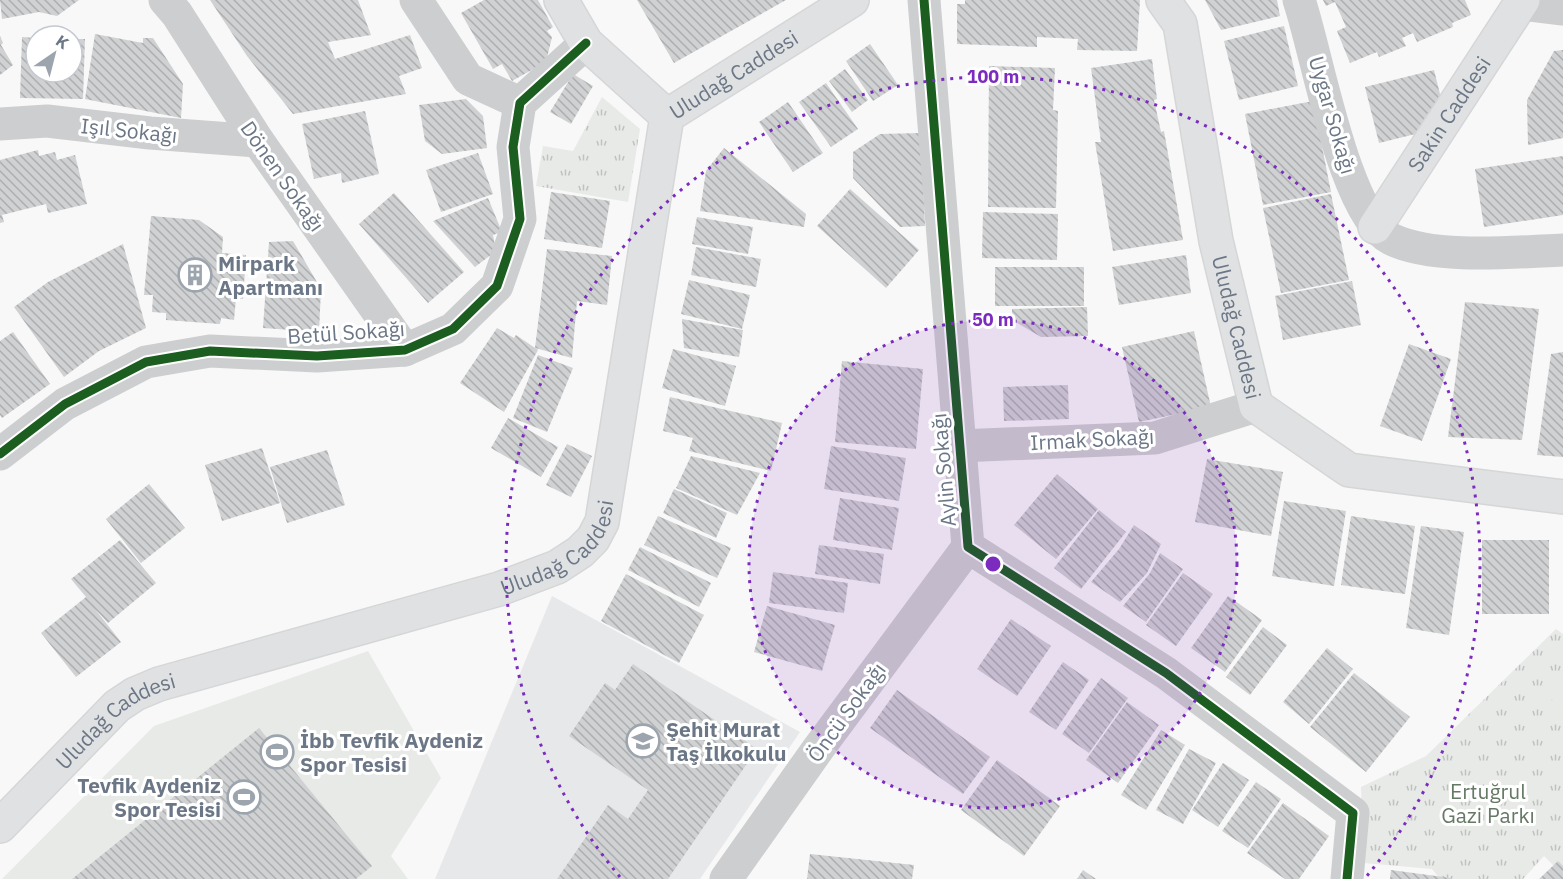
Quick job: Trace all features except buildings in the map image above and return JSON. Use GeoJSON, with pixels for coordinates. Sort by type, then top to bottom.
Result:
{"type":"FeatureCollection","features":[{"type":"Feature","properties":{"kind":"main road"},"geometry":{"type":"LineString","coordinates":[[561,0],[586,43],[667,116]]}},
{"type":"Feature","properties":{"kind":"main road","name":"Uludağ Caddesi"},"geometry":{"type":"LineString","coordinates":[[0,826],[117,706],[135,694],[159,684],[499,589],[557,567],[580,552],[593,539],[602,522],[667,116],[852,0]]}},
{"type":"Feature","properties":{"kind":"main road","name":"Uludağ Caddesi"},"geometry":{"type":"LineString","coordinates":[[1163,0],[1180,24],[1216,241],[1256,406],[1349,470],[1563,498]]}},
{"type":"Feature","properties":{"kind":"main road","name":"Sakin Caddesi"},"geometry":{"type":"LineString","coordinates":[[1375,227],[1521,2]]}},
{"type":"Feature","properties":{"kind":"street","name":"Dönen Sokağı"},"geometry":{"type":"LineString","coordinates":[[165,0],[177,14],[258,141],[405,350]]}},
{"type":"Feature","properties":{"kind":"street"},"geometry":{"type":"LineString","coordinates":[[416,0],[468,79],[520,103],[586,43]]}},
{"type":"Feature","properties":{"kind":"street","name":"Aylin Sokağı"},"geometry":{"type":"LineString","coordinates":[[924,0],[968,547],[1166,673],[1353,813],[1347,879]]}},
{"type":"Feature","properties":{"kind":"street","name":"Uygar Sokağı"},"geometry":{"type":"LineString","coordinates":[[1299,0],[1342,152],[1358,195],[1375,227]]}},
{"type":"Feature","properties":{"kind":"street"},"geometry":{"type":"LineString","coordinates":[[1521,2],[1563,9]]}},
{"type":"Feature","properties":{"kind":"street","name":"Betül Sokağı"},"geometry":{"type":"LineString","coordinates":[[0,454],[65,404],[146,362],[210,351],[317,356],[405,350],[453,329],[497,286],[520,219],[513,147],[520,103]]}},
{"type":"Feature","properties":{"kind":"street","name":"Işıl Sokağı"},"geometry":{"type":"LineString","coordinates":[[0,124],[47,122],[150,134],[258,141]]}},
{"type":"Feature","properties":{"kind":"street"},"geometry":{"type":"LineString","coordinates":[[1375,227],[1389,238],[1409,246],[1477,253],[1563,249]]}},
{"type":"Feature","properties":{"kind":"street","name":"Irmak Sokağı"},"geometry":{"type":"LineString","coordinates":[[959,446],[1155,438],[1256,406]]}},
{"type":"Feature","properties":{"kind":"street","name":"Öncü Sokağı"},"geometry":{"type":"LineString","coordinates":[[726,879],[818,748],[968,547]]}},
{"type":"Feature","properties":{"kind":"shaded area","name":"Şehit Murat Taş İlkokulu"},"geometry":{"type":"Polygon","coordinates":[[[552,596],[800,732],[700,879],[435,879],[552,596]]]}},
{"type":"Feature","properties":{"kind":"green space"},"geometry":{"type":"Polygon","coordinates":[[[602,97],[640,129],[628,202],[536,186],[543,146],[573,151],[602,97]]]}},
{"type":"Feature","properties":{"kind":"green space","name":"Ertuğrul Gazi Parkı"},"geometry":{"type":"Polygon","coordinates":[[[1556,629],[1563,634],[1563,875],[1544,856],[1523,879],[1440,879],[1432,869],[1364,863],[1361,787],[1426,756],[1556,629]]]}},
{"type":"Feature","properties":{"kind":"green space","name":"İbb Tevfik Aydeniz Spor Tesisi"},"geometry":{"type":"Polygon","coordinates":[[[368,651],[441,778],[391,856],[408,879],[2,879],[154,726],[368,651]]]}},
{"type":"Feature","properties":{"kind":"green space"},"geometry":{"type":"Polygon","coordinates":[[[1563,672],[1563,708],[1546,696],[1563,672]]]}},
{"type":"Feature","properties":{"kind":"cycle path"},"geometry":{"type":"LineString","coordinates":[[924,0],[968,547],[1166,673],[1353,813],[1347,879]]}},
{"type":"Feature","properties":{"kind":"cycle path"},"geometry":{"type":"LineString","coordinates":[[0,454],[65,404],[146,362],[210,351],[317,356],[405,350],[453,329],[497,286],[520,219],[513,147],[520,103],[586,43]]}},
{"type":"Feature","properties":{"kind":"place","name":"Mirpark Apartmanı"},"geometry":{"type":"Point","coordinates":[195,275]}},
{"type":"Feature","properties":{"kind":"place","name":"Şehit Murat Taş İlkokulu"},"geometry":{"type":"Point","coordinates":[643,741]}},
{"type":"Feature","properties":{"kind":"place","name":"İbb Tevfik Aydeniz Spor Tesisi"},"geometry":{"type":"Point","coordinates":[277,752]}},
{"type":"Feature","properties":{"kind":"place","name":"Tevfik Aydeniz Spor Tesisi"},"geometry":{"type":"Point","coordinates":[244,797]}}]}
